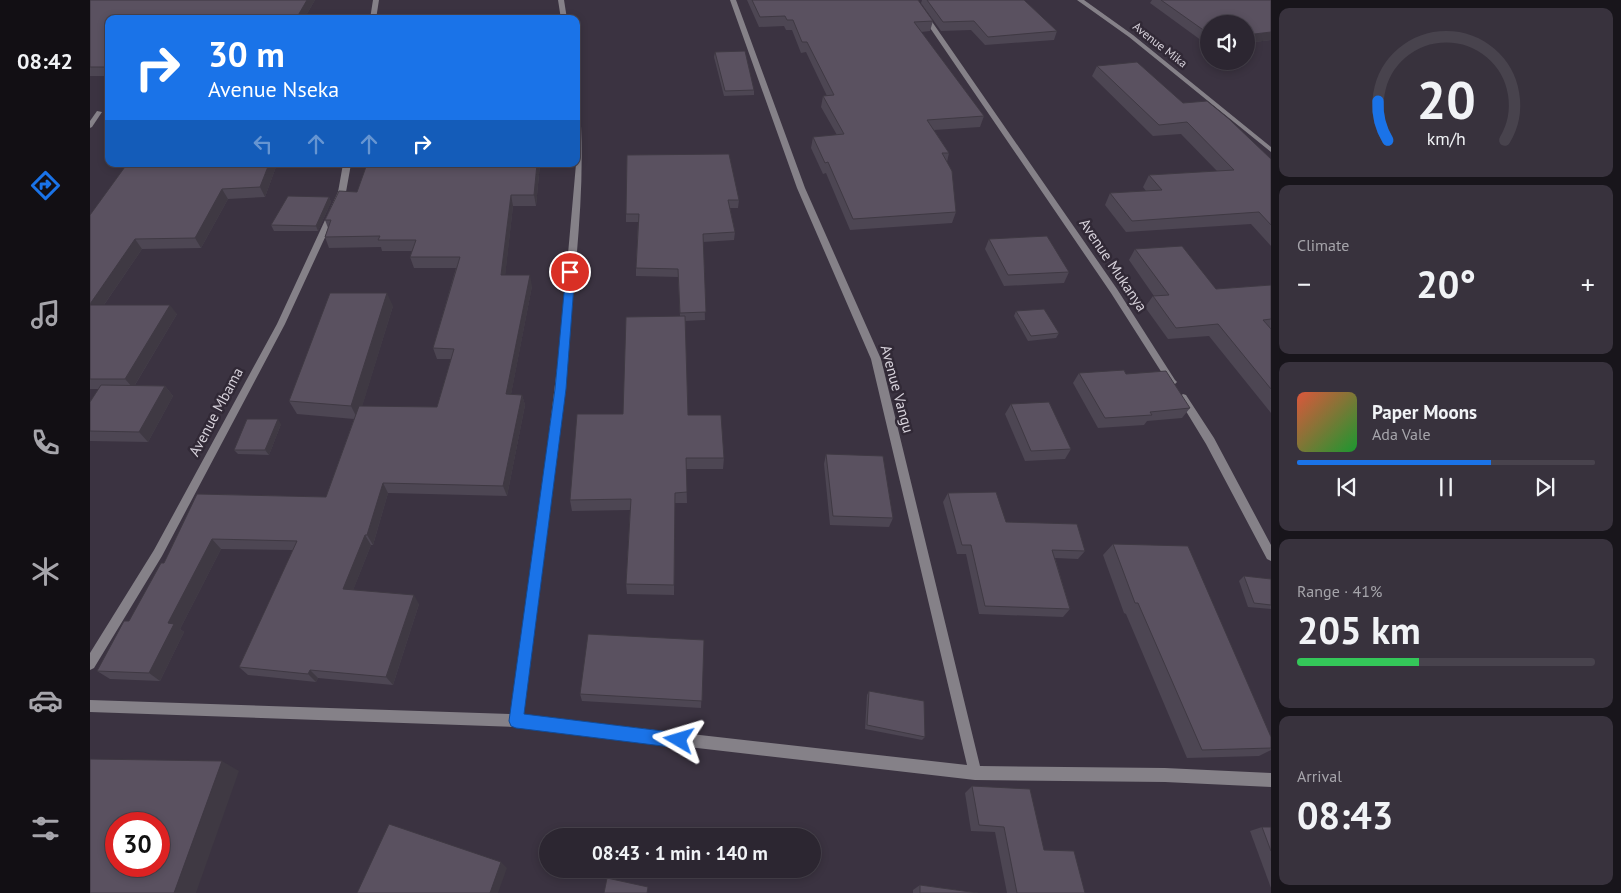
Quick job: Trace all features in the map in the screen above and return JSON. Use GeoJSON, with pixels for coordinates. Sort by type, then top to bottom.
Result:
{"type":"FeatureCollection","features":[{"type":"Feature","properties":{"kind":"street"},"geometry":{"type":"LineString","coordinates":[[374,15],[376,0]]}},
{"type":"Feature","properties":{"kind":"street"},"geometry":{"type":"LineString","coordinates":[[561,0],[563,15]]}},
{"type":"Feature","properties":{"kind":"street","name":"Avenue Vangu"},"geometry":{"type":"LineString","coordinates":[[733,0],[801,188],[876,359],[975,773]]}},
{"type":"Feature","properties":{"kind":"street","name":"Avenue Mukanya"},"geometry":{"type":"LineString","coordinates":[[914,0],[1114,291],[1210,441],[1271,556]]}},
{"type":"Feature","properties":{"kind":"street","name":"Avenue Mika"},"geometry":{"type":"LineString","coordinates":[[1080,0],[1153,54],[1271,150]]}},
{"type":"Feature","properties":{"kind":"street"},"geometry":{"type":"LineString","coordinates":[[90,126],[99,112]]}},
{"type":"Feature","properties":{"kind":"street","name":"Avenue Mbama"},"geometry":{"type":"LineString","coordinates":[[90,664],[158,553],[280,324],[342,192],[346,167]]}},
{"type":"Feature","properties":{"kind":"street"},"geometry":{"type":"LineString","coordinates":[[516,721],[560,389],[577,193],[577,167]]}},
{"type":"Feature","properties":{"kind":"street"},"geometry":{"type":"LineString","coordinates":[[90,706],[516,721],[975,773],[1165,775],[1271,780]]}},
{"type":"Feature","properties":{"kind":"building"},"geometry":{"type":"Polygon","coordinates":[[[90,0],[307,0],[298,15],[105,15],[105,67],[90,67],[90,0]]]}},
{"type":"Feature","properties":{"kind":"building"},"geometry":{"type":"Polygon","coordinates":[[[752,0],[918,0],[933,21],[914,22],[984,116],[927,120],[949,153],[942,153],[952,171],[956,212],[853,219],[828,162],[825,163],[813,137],[844,134],[823,96],[834,95],[807,42],[802,42],[793,20],[787,20],[785,16],[760,17],[752,0]]]}},
{"type":"Feature","properties":{"kind":"building"},"geometry":{"type":"Polygon","coordinates":[[[927,0],[1024,0],[1057,31],[988,37],[974,21],[943,22],[927,0]]]}},
{"type":"Feature","properties":{"kind":"building"},"geometry":{"type":"Polygon","coordinates":[[[1161,0],[1271,0],[1271,32],[1255,34],[1255,15],[1200,15],[1200,28],[1161,0]]]}},
{"type":"Feature","properties":{"kind":"building"},"geometry":{"type":"Polygon","coordinates":[[[745,51],[754,90],[725,91],[715,52],[745,51]]]}},
{"type":"Feature","properties":{"kind":"building"},"geometry":{"type":"Polygon","coordinates":[[[1137,62],[1183,103],[1207,101],[1271,159],[1271,225],[1259,212],[1132,221],[1110,193],[1162,190],[1149,175],[1234,170],[1187,122],[1159,125],[1097,66],[1137,62]]]}},
{"type":"Feature","properties":{"kind":"building"},"geometry":{"type":"Polygon","coordinates":[[[729,154],[739,200],[728,200],[735,232],[703,234],[706,312],[680,313],[678,269],[636,268],[639,214],[626,214],[627,155],[729,154]]]}},
{"type":"Feature","properties":{"kind":"building"},"geometry":{"type":"Polygon","coordinates":[[[125,167],[268,167],[260,187],[222,189],[195,238],[135,239],[90,304],[90,215],[125,167]]]}},
{"type":"Feature","properties":{"kind":"building"},"geometry":{"type":"Polygon","coordinates":[[[366,167],[537,167],[534,195],[511,195],[501,275],[530,275],[506,394],[522,395],[503,486],[383,483],[367,535],[365,535],[343,589],[414,595],[386,677],[310,670],[308,674],[239,667],[297,541],[212,539],[168,623],[174,624],[149,673],[97,671],[124,621],[129,621],[161,563],[164,563],[197,494],[326,497],[359,406],[437,407],[454,349],[433,348],[460,257],[410,257],[416,240],[378,240],[380,236],[325,237],[331,220],[325,220],[339,191],[357,192],[366,167]]]}},
{"type":"Feature","properties":{"kind":"building"},"geometry":{"type":"Polygon","coordinates":[[[288,196],[329,197],[316,226],[271,225],[288,196]]]}},
{"type":"Feature","properties":{"kind":"building"},"geometry":{"type":"Polygon","coordinates":[[[1047,236],[1069,272],[1008,275],[989,239],[1047,236]]]}},
{"type":"Feature","properties":{"kind":"building"},"geometry":{"type":"Polygon","coordinates":[[[1182,246],[1216,289],[1271,285],[1271,319],[1263,320],[1271,329],[1271,389],[1218,324],[1176,328],[1153,296],[1169,295],[1135,249],[1182,246]]]}},
{"type":"Feature","properties":{"kind":"building"},"geometry":{"type":"Polygon","coordinates":[[[330,293],[387,293],[351,406],[289,401],[330,293]]]}},
{"type":"Feature","properties":{"kind":"building"},"geometry":{"type":"Polygon","coordinates":[[[90,305],[170,305],[125,379],[90,379],[90,305]]]}},
{"type":"Feature","properties":{"kind":"building"},"geometry":{"type":"Polygon","coordinates":[[[1044,309],[1059,333],[1031,336],[1016,311],[1044,309]]]}},
{"type":"Feature","properties":{"kind":"building"},"geometry":{"type":"Polygon","coordinates":[[[685,316],[688,415],[721,415],[724,458],[686,458],[687,492],[675,493],[674,585],[626,584],[631,499],[570,500],[577,414],[623,414],[626,317],[685,316]]]}},
{"type":"Feature","properties":{"kind":"building"},"geometry":{"type":"Polygon","coordinates":[[[1124,370],[1126,374],[1166,371],[1190,408],[1150,412],[1152,415],[1105,418],[1079,373],[1124,370]]]}},
{"type":"Feature","properties":{"kind":"building"},"geometry":{"type":"Polygon","coordinates":[[[101,385],[165,386],[139,432],[90,431],[90,402],[101,385]]]}},
{"type":"Feature","properties":{"kind":"building"},"geometry":{"type":"Polygon","coordinates":[[[1049,402],[1071,449],[1031,451],[1011,404],[1049,402]]]}},
{"type":"Feature","properties":{"kind":"building"},"geometry":{"type":"Polygon","coordinates":[[[247,419],[278,419],[265,450],[234,450],[247,419]]]}},
{"type":"Feature","properties":{"kind":"building"},"geometry":{"type":"Polygon","coordinates":[[[826,454],[883,456],[893,518],[833,516],[826,454]]]}},
{"type":"Feature","properties":{"kind":"building"},"geometry":{"type":"Polygon","coordinates":[[[996,492],[1006,522],[1077,524],[1085,551],[1052,550],[1070,609],[985,606],[971,545],[962,545],[948,493],[996,492]]]}},
{"type":"Feature","properties":{"kind":"building"},"geometry":{"type":"Polygon","coordinates":[[[1113,544],[1188,546],[1271,737],[1271,748],[1202,750],[1138,603],[1135,603],[1113,544]]]}},
{"type":"Feature","properties":{"kind":"building"},"geometry":{"type":"Polygon","coordinates":[[[1244,576],[1271,579],[1271,605],[1254,603],[1244,576]]]}},
{"type":"Feature","properties":{"kind":"building"},"geometry":{"type":"Polygon","coordinates":[[[588,634],[704,640],[702,701],[580,694],[588,634]]]}},
{"type":"Feature","properties":{"kind":"building"},"geometry":{"type":"Polygon","coordinates":[[[869,691],[924,701],[925,737],[867,725],[869,691]]]}},
{"type":"Feature","properties":{"kind":"building"},"geometry":{"type":"Polygon","coordinates":[[[90,759],[222,761],[174,893],[90,893],[90,759]]]}},
{"type":"Feature","properties":{"kind":"building"},"geometry":{"type":"Polygon","coordinates":[[[972,786],[1030,789],[1044,850],[1074,851],[1085,893],[1017,893],[1004,827],[979,825],[972,786]]]}},
{"type":"Feature","properties":{"kind":"building"},"geometry":{"type":"Polygon","coordinates":[[[389,824],[501,862],[490,893],[357,893],[389,824]]]}},
{"type":"Feature","properties":{"kind":"building"},"geometry":{"type":"Polygon","coordinates":[[[1262,827],[1271,827],[1271,851],[1262,827]]]}},
{"type":"Feature","properties":{"kind":"building"},"geometry":{"type":"Polygon","coordinates":[[[607,878],[648,887],[647,893],[604,893],[607,878]]]}},
{"type":"Feature","properties":{"kind":"building"},"geometry":{"type":"Polygon","coordinates":[[[920,885],[978,893],[920,893],[920,885]]]}},
{"type":"Feature","properties":{"kind":"route"},"geometry":{"type":"LineString","coordinates":[[570,272],[560,389],[516,721],[679,740]]}}]}
